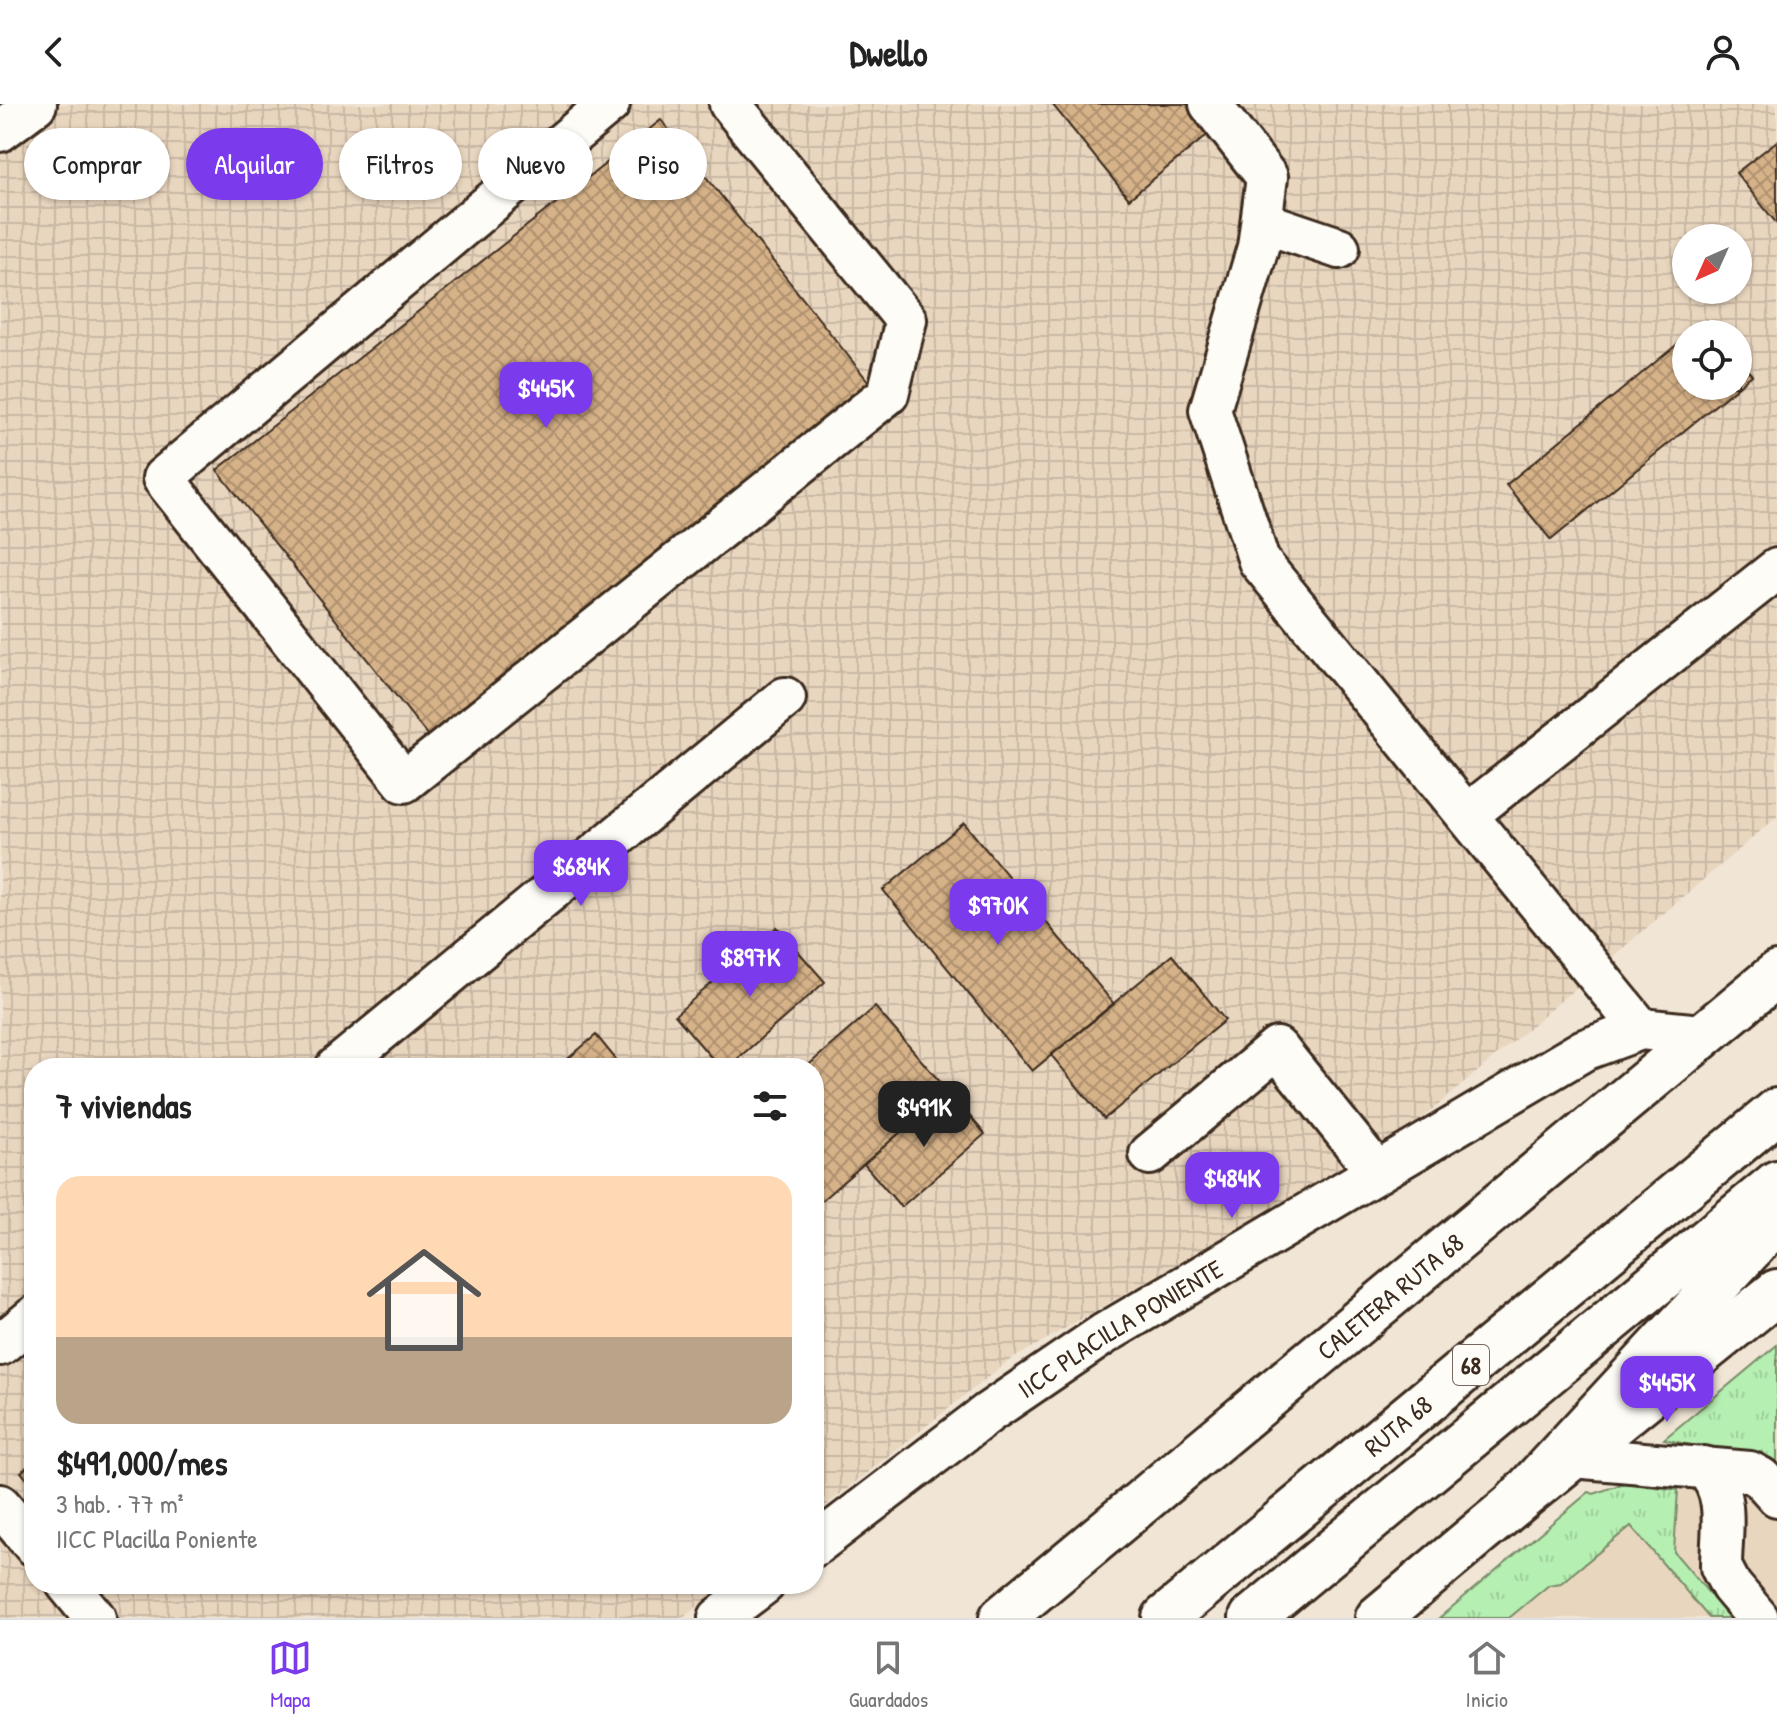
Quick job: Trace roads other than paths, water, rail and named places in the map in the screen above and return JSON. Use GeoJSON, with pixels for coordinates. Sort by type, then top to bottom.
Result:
{"type":"FeatureCollection","features":[{"type":"Feature","properties":{"kind":"main road","name":"CALETERA RUTA 68"},"geometry":{"type":"LineString","coordinates":[[1002,1618],[1777,974]]}},
{"type":"Feature","properties":{"kind":"main road","name":"RUTA 68"},"geometry":{"type":"LineString","coordinates":[[1165,1618],[1777,1111]]}},
{"type":"Feature","properties":{"kind":"main road","name":"68"},"geometry":{"type":"LineString","coordinates":[[1252,1618],[1777,1183]]}},
{"type":"Feature","properties":{"kind":"main road"},"geometry":{"type":"LineString","coordinates":[[1514,1504],[1777,1220]]}},
{"type":"Feature","properties":{"kind":"main road"},"geometry":{"type":"LineString","coordinates":[[1378,1618],[1777,1292]]}},
{"type":"Feature","properties":{"kind":"street"},"geometry":{"type":"LineString","coordinates":[[0,131],[36,104]]}},
{"type":"Feature","properties":{"kind":"street"},"geometry":{"type":"LineString","coordinates":[[609,104],[163,478],[404,782],[888,394],[906,320],[730,104]]}},
{"type":"Feature","properties":{"kind":"street"},"geometry":{"type":"LineString","coordinates":[[1210,104],[1267,177],[1258,247],[1210,410],[1259,561],[1641,1029]]}},
{"type":"Feature","properties":{"kind":"street"},"geometry":{"type":"LineString","coordinates":[[1262,222],[1339,248]]}},
{"type":"Feature","properties":{"kind":"street"},"geometry":{"type":"LineString","coordinates":[[1467,815],[1777,569]]}},
{"type":"Feature","properties":{"kind":"street"},"geometry":{"type":"LineString","coordinates":[[348,1058],[785,698]]}},
{"type":"Feature","properties":{"kind":"street","name":"IICC PLACILLA PONIENTE"},"geometry":{"type":"LineString","coordinates":[[824,1538],[988,1413],[1104,1334],[1584,1050],[1641,1029],[1701,1035]]}},
{"type":"Feature","properties":{"kind":"street"},"geometry":{"type":"LineString","coordinates":[[1150,1154],[1277,1048],[1377,1172]]}},
{"type":"Feature","properties":{"kind":"street"},"geometry":{"type":"LineString","coordinates":[[0,1345],[24,1325]]}},
{"type":"Feature","properties":{"kind":"street"},"geometry":{"type":"LineString","coordinates":[[1572,1457],[1756,1474],[1777,1496]]}},
{"type":"Feature","properties":{"kind":"street"},"geometry":{"type":"LineString","coordinates":[[1704,1467],[1713,1476],[1722,1499],[1721,1567],[1725,1577],[1758,1618]]}},
{"type":"Feature","properties":{"kind":"street"},"geometry":{"type":"LineString","coordinates":[[0,1505],[24,1533]]}},
{"type":"Feature","properties":{"kind":"street"},"geometry":{"type":"LineString","coordinates":[[75,1594],[95,1618]]}},
{"type":"Feature","properties":{"kind":"street"},"geometry":{"type":"LineString","coordinates":[[719,1618],[751,1594]]}}]}
